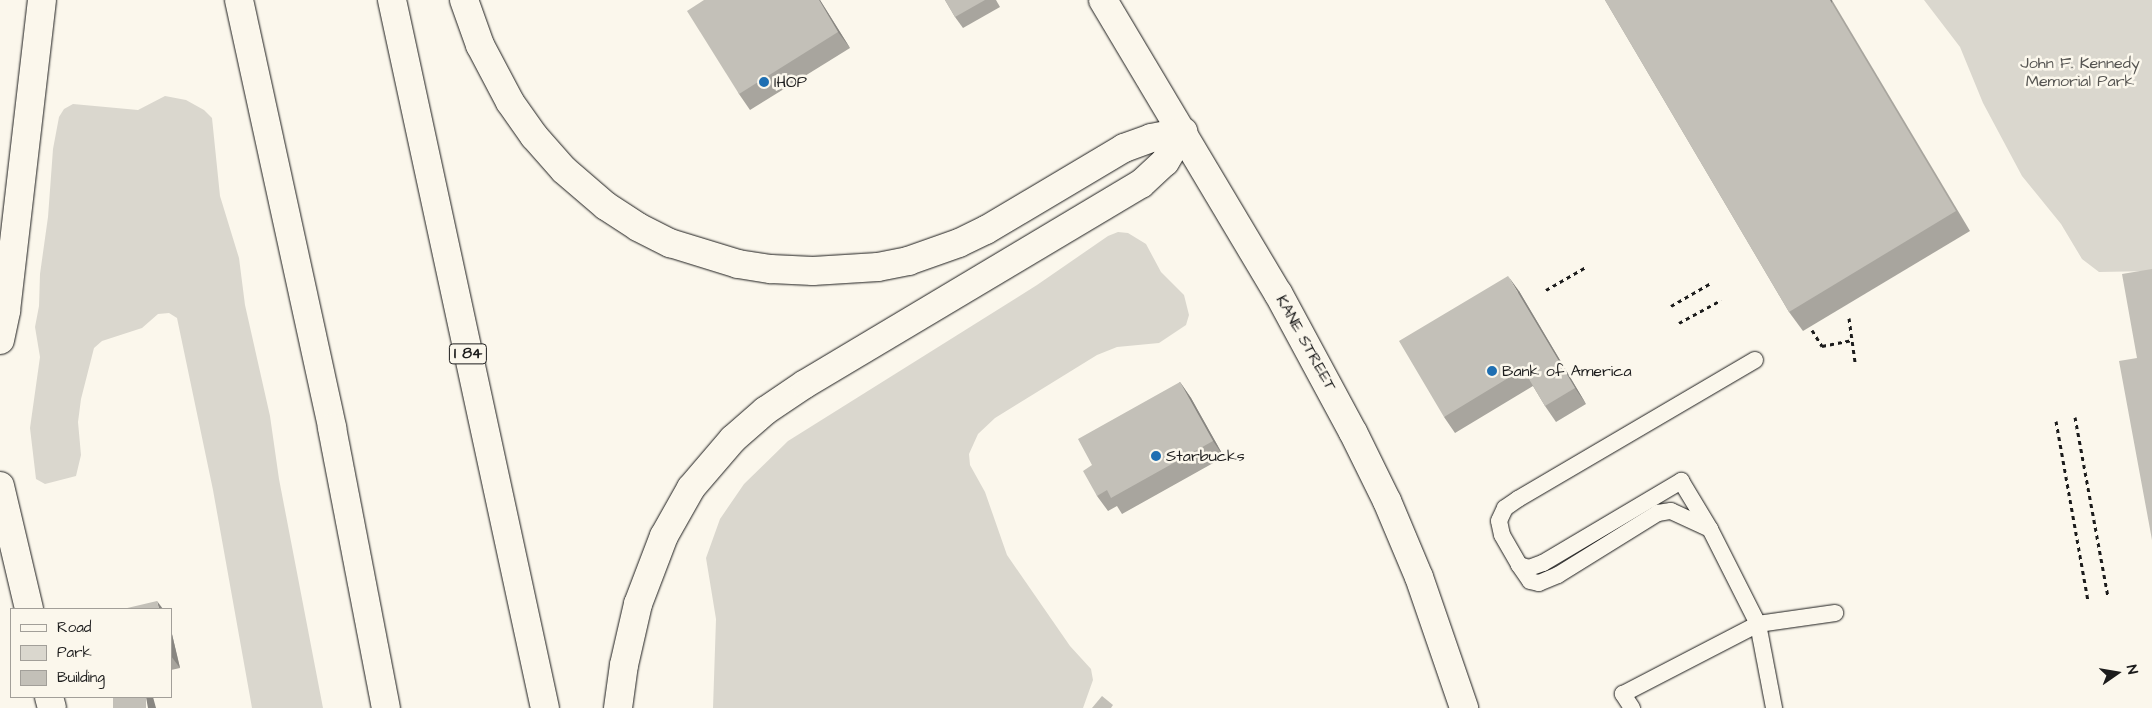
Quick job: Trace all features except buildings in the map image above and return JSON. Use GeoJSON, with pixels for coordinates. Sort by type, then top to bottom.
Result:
{"type":"FeatureCollection","features":[{"type":"Feature","properties":{"kind":"main road"},"geometry":{"type":"LineString","coordinates":[[0,340],[6,311],[42,0]]}},
{"type":"Feature","properties":{"kind":"main road"},"geometry":{"type":"LineString","coordinates":[[239,0],[332,428],[386,708]]}},
{"type":"Feature","properties":{"kind":"main road","name":"I 84"},"geometry":{"type":"LineString","coordinates":[[392,0],[545,708]]}},
{"type":"Feature","properties":{"kind":"main road"},"geometry":{"type":"LineString","coordinates":[[464,0],[480,45],[510,102],[534,136],[564,170],[606,206],[638,227],[678,246],[738,264],[772,269],[813,271],[878,267],[915,258],[959,243],[986,230],[1124,148],[1151,138],[1183,132]]}},
{"type":"Feature","properties":{"kind":"main road","name":"KANE STREET"},"geometry":{"type":"LineString","coordinates":[[1103,0],[1309,347],[1354,432],[1387,501],[1419,576],[1464,708]]}},
{"type":"Feature","properties":{"kind":"main road"},"geometry":{"type":"LineString","coordinates":[[618,708],[624,665],[638,604],[664,536],[691,488],[733,439],[765,412],[805,384],[1141,184],[1165,162],[1183,132]]}},
{"type":"Feature","properties":{"kind":"main road"},"geometry":{"type":"LineString","coordinates":[[0,486],[29,608]]}},
{"type":"Feature","properties":{"kind":"lane"},"geometry":{"type":"LineString","coordinates":[[1710,529],[1671,511],[1658,513],[1558,575],[1539,583],[1530,581],[1519,565],[1502,535],[1498,522],[1506,508],[1755,360]]}},
{"type":"Feature","properties":{"kind":"lane"},"geometry":{"type":"LineString","coordinates":[[1519,565],[1529,568],[1543,563],[1681,481],[1710,529],[1758,624],[1774,708]]}},
{"type":"Feature","properties":{"kind":"lane"},"geometry":{"type":"LineString","coordinates":[[1632,708],[1623,694],[1758,624],[1835,613]]}},
{"type":"Feature","properties":{"kind":"path"},"geometry":{"type":"LineString","coordinates":[[1546,290],[1586,267]]}},
{"type":"Feature","properties":{"kind":"path"},"geometry":{"type":"LineString","coordinates":[[1671,306],[1711,283]]}},
{"type":"Feature","properties":{"kind":"path"},"geometry":{"type":"LineString","coordinates":[[1679,324],[1721,300]]}},
{"type":"Feature","properties":{"kind":"path"},"geometry":{"type":"LineString","coordinates":[[1849,318],[1855,362]]}},
{"type":"Feature","properties":{"kind":"path"},"geometry":{"type":"LineString","coordinates":[[1812,330],[1822,346],[1852,340]]}},
{"type":"Feature","properties":{"kind":"path"},"geometry":{"type":"LineString","coordinates":[[2075,417],[2108,596]]}},
{"type":"Feature","properties":{"kind":"path"},"geometry":{"type":"LineString","coordinates":[[2056,421],[2088,600]]}},
{"type":"Feature","properties":{"kind":"green space","name":"John F. Kennedy Memorial Park"},"geometry":{"type":"Polygon","coordinates":[[[1924,0],[2152,0],[2152,271],[2099,272],[2082,259],[2061,224],[2022,176],[1983,103],[1960,47],[1924,0]]]}},
{"type":"Feature","properties":{"kind":"green space"},"geometry":{"type":"Polygon","coordinates":[[[165,96],[186,100],[204,110],[212,118],[220,196],[239,258],[245,305],[270,416],[279,479],[323,708],[252,708],[213,490],[177,318],[169,313],[158,314],[142,328],[102,341],[94,348],[81,399],[78,422],[81,455],[76,476],[45,484],[36,479],[30,428],[40,357],[35,327],[39,306],[40,274],[48,217],[53,149],[59,117],[64,109],[73,104],[138,110],[165,96]]]}},
{"type":"Feature","properties":{"kind":"green space"},"geometry":{"type":"Polygon","coordinates":[[[1118,232],[1128,233],[1146,244],[1161,272],[1184,295],[1189,315],[1186,325],[1159,343],[1117,347],[1097,355],[995,418],[978,434],[969,454],[970,465],[985,492],[1007,555],[1070,646],[1091,669],[1093,680],[1083,708],[713,708],[716,619],[706,558],[720,519],[744,484],[788,441],[1037,285],[1108,236],[1118,232]]]}},
{"type":"Feature","properties":{"kind":"place","name":"IHOP"},"geometry":{"type":"Point","coordinates":[764,82]}},
{"type":"Feature","properties":{"kind":"place","name":"Bank of America"},"geometry":{"type":"Point","coordinates":[1492,371]}},
{"type":"Feature","properties":{"kind":"place","name":"Starbucks"},"geometry":{"type":"Point","coordinates":[1156,456]}}]}
